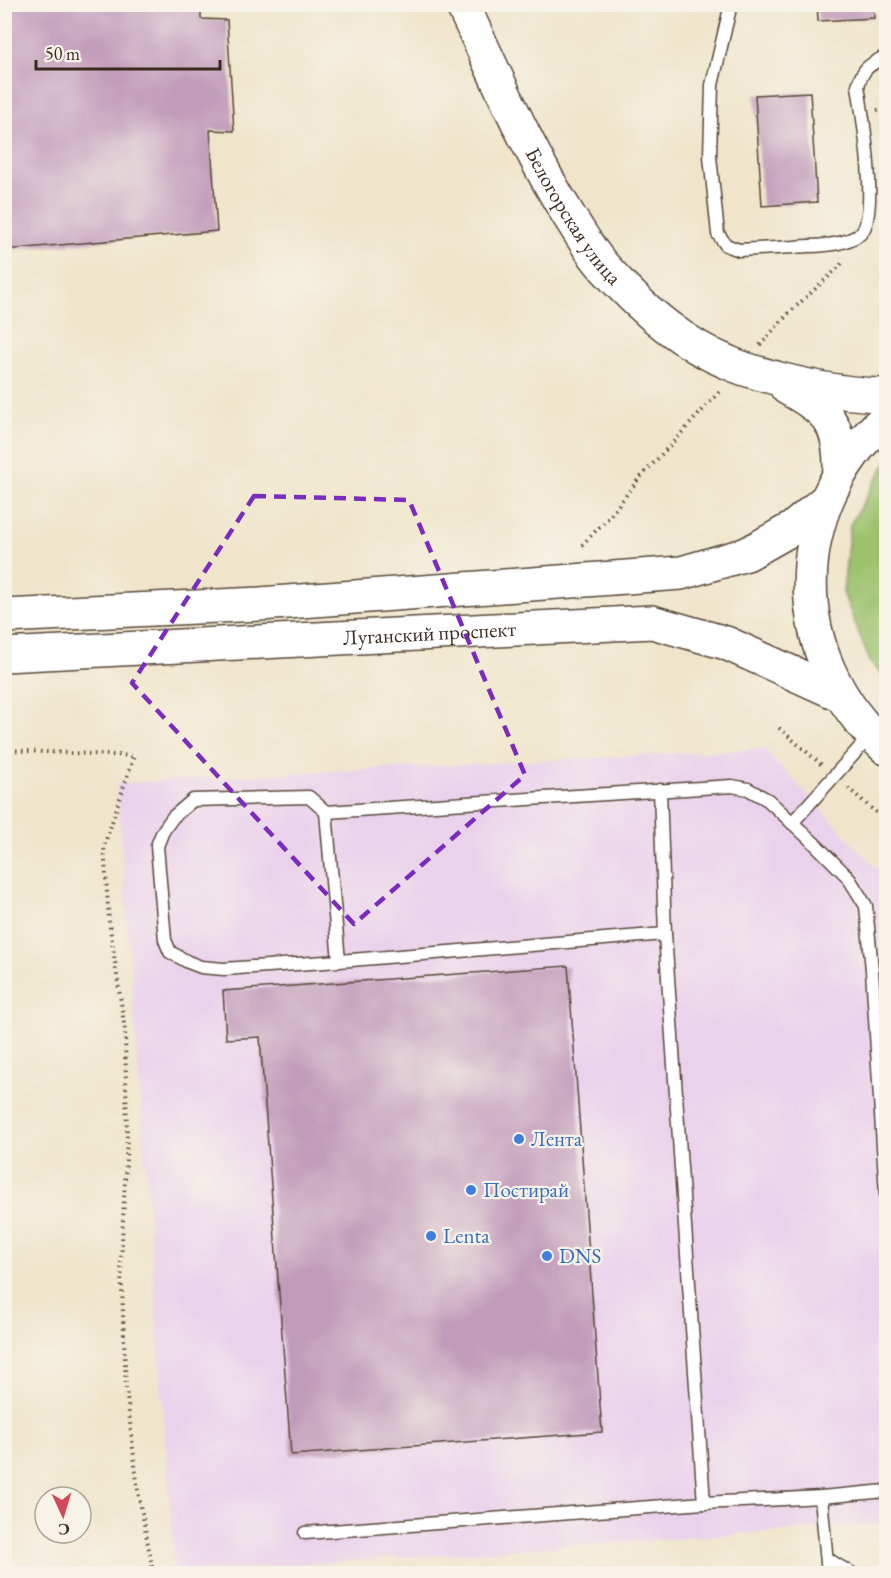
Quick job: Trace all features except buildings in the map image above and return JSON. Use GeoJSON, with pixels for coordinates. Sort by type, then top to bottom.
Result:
{"type":"FeatureCollection","features":[{"type":"Feature","properties":{"kind":"main road","name":"Белогорская улица"},"geometry":{"type":"LineString","coordinates":[[462,4],[552,189],[604,267],[675,332],[725,362],[786,387],[822,411],[832,423],[840,455],[833,486]]}},
{"type":"Feature","properties":{"kind":"main road","name":"Белогорская улица"},"geometry":{"type":"LineString","coordinates":[[750,371],[820,389],[844,393],[886,395]]}},
{"type":"Feature","properties":{"kind":"main road"},"geometry":{"type":"LineString","coordinates":[[879,741],[863,725],[841,695],[829,672],[821,651],[812,610],[810,575],[816,531],[833,486],[860,445],[886,418]]}},
{"type":"Feature","properties":{"kind":"main road","name":"Луганский проспект"},"geometry":{"type":"LineString","coordinates":[[4,616],[260,604],[681,573],[747,554],[793,528],[833,486]]}},
{"type":"Feature","properties":{"kind":"main road","name":"Луганский проспект"},"geometry":{"type":"LineString","coordinates":[[4,655],[652,622],[726,643],[841,695]]}},
{"type":"Feature","properties":{"kind":"lane"},"geometry":{"type":"LineString","coordinates":[[731,4],[712,86],[710,156],[718,234],[726,245],[739,250],[834,244],[850,240],[863,232],[868,220],[870,188],[858,86],[861,75],[868,65],[886,56]]}},
{"type":"Feature","properties":{"kind":"lane"},"geometry":{"type":"LineString","coordinates":[[792,823],[879,741]]}},
{"type":"Feature","properties":{"kind":"lane"},"geometry":{"type":"LineString","coordinates":[[326,812],[732,786],[748,789],[768,800],[848,878],[866,906],[886,1194]]}},
{"type":"Feature","properties":{"kind":"lane"},"geometry":{"type":"LineString","coordinates":[[660,790],[665,934],[704,1503]]}},
{"type":"Feature","properties":{"kind":"lane"},"geometry":{"type":"LineString","coordinates":[[339,961],[326,812],[309,797],[193,800],[173,817],[163,831],[157,846],[165,940],[170,952],[201,967],[224,969],[339,961],[665,934]]}},
{"type":"Feature","properties":{"kind":"lane"},"geometry":{"type":"LineString","coordinates":[[305,1533],[886,1491]]}},
{"type":"Feature","properties":{"kind":"lane"},"geometry":{"type":"LineString","coordinates":[[821,1497],[828,1574]]}},
{"type":"Feature","properties":{"kind":"lane"},"geometry":{"type":"LineString","coordinates":[[828,1558],[853,1574]]}},
{"type":"Feature","properties":{"kind":"path"},"geometry":{"type":"LineString","coordinates":[[4,750],[134,756],[104,846],[109,921],[125,1030],[127,1136],[121,1264],[126,1388],[138,1491],[155,1574]]}},
{"type":"Feature","properties":{"kind":"highlighted area"},"geometry":{"type":"Polygon","coordinates":[[[254,496],[409,500],[525,775],[354,924],[132,683],[254,496]]]}},
{"type":"Feature","properties":{"kind":"shaded area"},"geometry":{"type":"Polygon","coordinates":[[[764,749],[886,878],[886,1524],[175,1573],[117,784],[764,749]]]}},
{"type":"Feature","properties":{"kind":"green space"},"geometry":{"type":"Polygon","coordinates":[[[886,463],[886,679],[870,661],[843,593],[850,525],[886,463]]]}},
{"type":"Feature","properties":{"kind":"place","name":"Лента"},"geometry":{"type":"Point","coordinates":[519,1139]}},
{"type":"Feature","properties":{"kind":"place","name":"Постирай"},"geometry":{"type":"Point","coordinates":[471,1190]}},
{"type":"Feature","properties":{"kind":"place","name":"Lenta"},"geometry":{"type":"Point","coordinates":[431,1236]}},
{"type":"Feature","properties":{"kind":"place","name":"DNS"},"geometry":{"type":"Point","coordinates":[547,1256]}}]}
